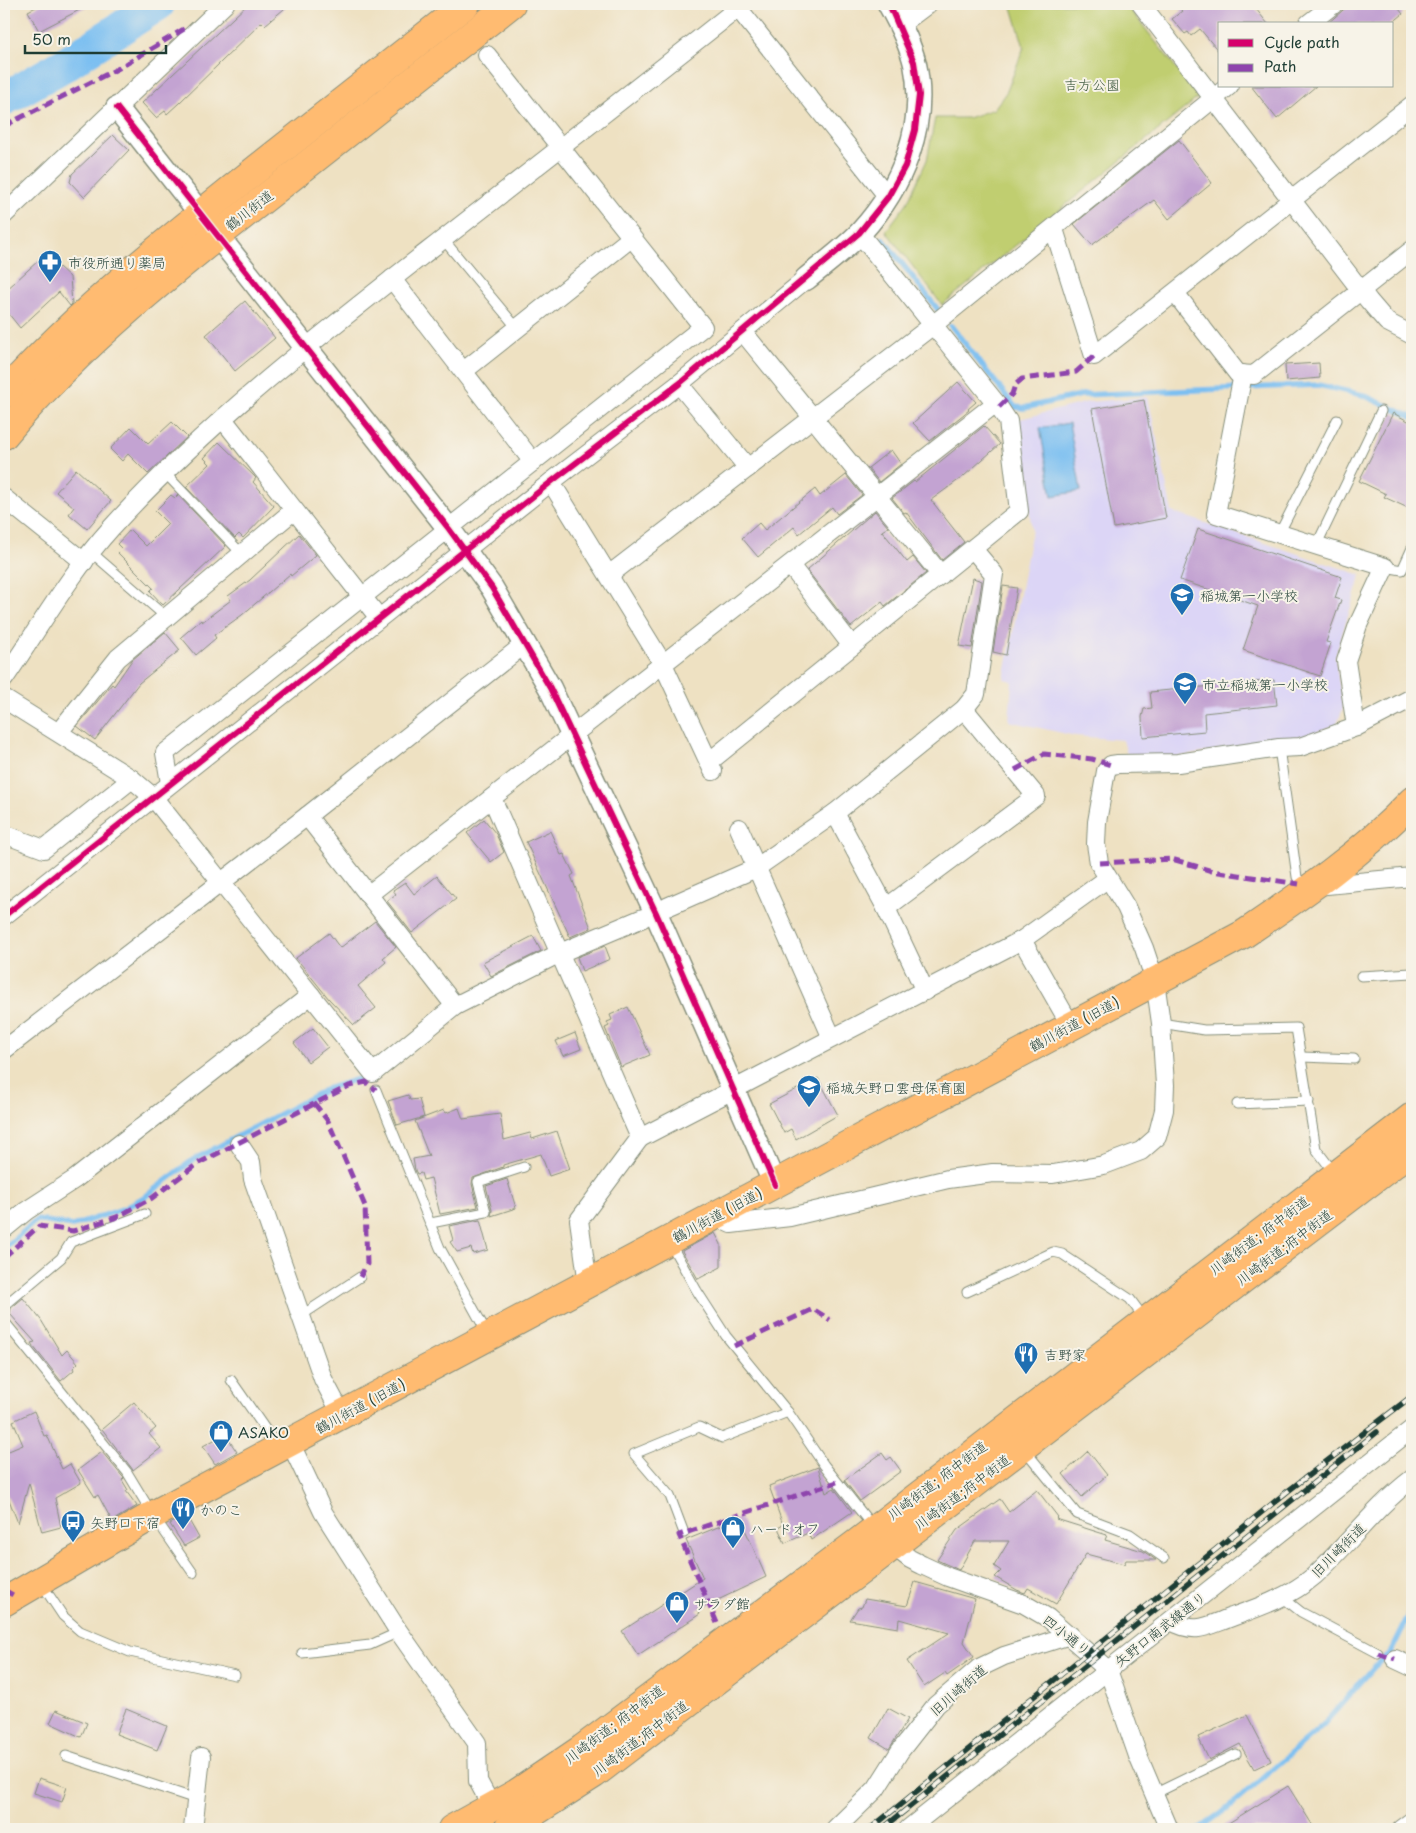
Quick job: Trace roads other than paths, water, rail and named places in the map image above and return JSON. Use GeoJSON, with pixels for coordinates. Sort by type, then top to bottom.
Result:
{"type":"FeatureCollection","features":[{"type":"Feature","properties":{"kind":"main road","name":"鶴川街道"},"geometry":{"type":"LineString","coordinates":[[4,394],[46,348],[82,314],[200,214],[466,4]]}},
{"type":"Feature","properties":{"kind":"main road","name":"鶴川街道"},"geometry":{"type":"LineString","coordinates":[[4,435],[41,394],[102,333],[217,236],[511,4]]}},
{"type":"Feature","properties":{"kind":"main road","name":"鶴川街道 (旧道)"},"geometry":{"type":"LineString","coordinates":[[4,1602],[153,1515],[669,1240],[716,1217],[1244,934],[1310,889],[1353,855],[1412,801]]}},
{"type":"Feature","properties":{"kind":"main road","name":"川崎街道; 府中街道"},"geometry":{"type":"LineString","coordinates":[[452,1829],[517,1793],[582,1749],[883,1537],[1146,1321],[1412,1117]]}},
{"type":"Feature","properties":{"kind":"main road","name":"川崎街道;府中街道"},"geometry":{"type":"LineString","coordinates":[[508,1829],[594,1774],[883,1537],[1022,1446],[1412,1150]]}},
{"type":"Feature","properties":{"kind":"street"},"geometry":{"type":"LineString","coordinates":[[4,215],[226,4]]}},
{"type":"Feature","properties":{"kind":"street"},"geometry":{"type":"LineString","coordinates":[[5,910],[153,797],[551,482],[680,384],[859,233],[888,197],[905,166],[915,130],[919,95],[914,62],[900,25],[889,4]]}},
{"type":"Feature","properties":{"kind":"street"},"geometry":{"type":"LineString","coordinates":[[900,25],[928,4]]}},
{"type":"Feature","properties":{"kind":"street"},"geometry":{"type":"LineString","coordinates":[[1141,4],[1387,322],[1412,335]]}},
{"type":"Feature","properties":{"kind":"street"},"geometry":{"type":"LineString","coordinates":[[1311,22],[1334,4]]}},
{"type":"Feature","properties":{"kind":"street"},"geometry":{"type":"LineString","coordinates":[[4,679],[111,528],[164,472],[306,345],[740,6],[888,197]]}},
{"type":"Feature","properties":{"kind":"street"},"geometry":{"type":"LineString","coordinates":[[170,783],[165,753],[703,327],[487,55]]}},
{"type":"Feature","properties":{"kind":"street"},"geometry":{"type":"LineString","coordinates":[[609,575],[933,325],[1227,88]]}},
{"type":"Feature","properties":{"kind":"street"},"geometry":{"type":"LineString","coordinates":[[1054,229],[1094,356],[1412,105]]}},
{"type":"Feature","properties":{"kind":"street"},"geometry":{"type":"LineString","coordinates":[[117,108],[449,528],[492,588],[526,643],[573,734],[656,913],[775,1185]]}},
{"type":"Feature","properties":{"kind":"street"},"geometry":{"type":"LineString","coordinates":[[551,482],[663,664],[711,766],[852,646],[1019,511],[1008,421],[996,403],[859,233]]}},
{"type":"Feature","properties":{"kind":"street"},"geometry":{"type":"LineString","coordinates":[[465,370],[631,238]]}},
{"type":"Feature","properties":{"kind":"street"},"geometry":{"type":"LineString","coordinates":[[1242,384],[1412,250]]}},
{"type":"Feature","properties":{"kind":"street"},"geometry":{"type":"LineString","coordinates":[[392,279],[465,370],[533,462]]}},
{"type":"Feature","properties":{"kind":"street"},"geometry":{"type":"LineString","coordinates":[[1175,293],[1238,374],[1242,384],[1216,514],[1385,566],[1358,625],[1346,661],[1356,726]]}},
{"type":"Feature","properties":{"kind":"street"},"geometry":{"type":"LineString","coordinates":[[743,332],[941,575]]}},
{"type":"Feature","properties":{"kind":"street"},"geometry":{"type":"LineString","coordinates":[[681,346],[699,367]]}},
{"type":"Feature","properties":{"kind":"street"},"geometry":{"type":"LineString","coordinates":[[680,384],[748,468]]}},
{"type":"Feature","properties":{"kind":"street"},"geometry":{"type":"LineString","coordinates":[[368,895],[996,403]]}},
{"type":"Feature","properties":{"kind":"street"},"geometry":{"type":"LineString","coordinates":[[223,419],[293,511],[379,618]]}},
{"type":"Feature","properties":{"kind":"street"},"geometry":{"type":"LineString","coordinates":[[508,482],[524,504]]}},
{"type":"Feature","properties":{"kind":"street"},"geometry":{"type":"LineString","coordinates":[[4,498],[88,558]]}},
{"type":"Feature","properties":{"kind":"street"},"geometry":{"type":"LineString","coordinates":[[59,732],[118,658],[240,553],[293,511]]}},
{"type":"Feature","properties":{"kind":"street"},"geometry":{"type":"LineString","coordinates":[[667,907],[756,868],[835,813],[964,709],[976,694],[994,574],[973,549]]}},
{"type":"Feature","properties":{"kind":"street"},"geometry":{"type":"LineString","coordinates":[[790,565],[852,646]]}},
{"type":"Feature","properties":{"kind":"street"},"geometry":{"type":"LineString","coordinates":[[4,1050],[307,816],[526,643]]}},
{"type":"Feature","properties":{"kind":"street"},"geometry":{"type":"LineString","coordinates":[[716,1217],[731,1224],[790,1218],[948,1179],[993,1173],[1053,1174],[1104,1165],[1141,1151],[1157,1137],[1164,1110],[1166,1085],[1161,1023],[1155,981],[1126,906],[1107,879],[1099,863],[1096,844],[1097,822],[1106,771],[1111,765],[1178,763],[1279,748],[1300,747],[1356,726],[1412,698]]}},
{"type":"Feature","properties":{"kind":"street"},"geometry":{"type":"LineString","coordinates":[[4,699],[132,779],[153,797],[373,1072],[456,1006],[560,953],[643,918]]}},
{"type":"Feature","properties":{"kind":"street"},"geometry":{"type":"LineString","coordinates":[[886,908],[1036,796],[964,709]]}},
{"type":"Feature","properties":{"kind":"street"},"geometry":{"type":"LineString","coordinates":[[4,834],[44,849],[132,779]]}},
{"type":"Feature","properties":{"kind":"street"},"geometry":{"type":"LineString","coordinates":[[492,798],[640,1138]]}},
{"type":"Feature","properties":{"kind":"street"},"geometry":{"type":"LineString","coordinates":[[835,813],[886,908],[925,991]]}},
{"type":"Feature","properties":{"kind":"street"},"geometry":{"type":"LineString","coordinates":[[307,816],[456,1006]]}},
{"type":"Feature","properties":{"kind":"street"},"geometry":{"type":"LineString","coordinates":[[739,828],[832,1038]]}},
{"type":"Feature","properties":{"kind":"street"},"geometry":{"type":"LineString","coordinates":[[1310,889],[1412,877]]}},
{"type":"Feature","properties":{"kind":"street"},"geometry":{"type":"LineString","coordinates":[[588,1284],[579,1220],[640,1138],[1022,940],[1107,879]]}},
{"type":"Feature","properties":{"kind":"street"},"geometry":{"type":"LineString","coordinates":[[1022,940],[1071,1026]]}},
{"type":"Feature","properties":{"kind":"street"},"geometry":{"type":"LineString","coordinates":[[4,1230],[26,1211],[74,1179],[311,995]]}},
{"type":"Feature","properties":{"kind":"street"},"geometry":{"type":"LineString","coordinates":[[239,1144],[250,1162],[253,1179],[323,1378],[342,1415]]}},
{"type":"Feature","properties":{"kind":"street","name":"矢野口南武線通り"},"geometry":{"type":"LineString","coordinates":[[908,1829],[1412,1429]]}},
{"type":"Feature","properties":{"kind":"street"},"geometry":{"type":"LineString","coordinates":[[284,1445],[323,1512],[399,1632],[477,1743],[478,1781],[492,1807]]}},
{"type":"Feature","properties":{"kind":"street","name":"旧川崎街道"},"geometry":{"type":"LineString","coordinates":[[1171,1621],[1182,1627],[1197,1630],[1282,1597],[1313,1576],[1392,1495],[1412,1479]]}},
{"type":"Feature","properties":{"kind":"street","name":"四小通り"},"geometry":{"type":"LineString","coordinates":[[883,1537],[910,1559],[948,1577],[1024,1604],[1048,1618],[1070,1635],[1108,1670],[1169,1829]]}},
{"type":"Feature","properties":{"kind":"street","name":"旧川崎街道"},"geometry":{"type":"LineString","coordinates":[[835,1829],[876,1789],[900,1752],[936,1705],[979,1668],[1004,1656],[1070,1635]]}},
{"type":"Feature","properties":{"kind":"street"},"geometry":{"type":"LineString","coordinates":[[1395,1660],[1412,1667]]}},
{"type":"Feature","properties":{"kind":"street"},"geometry":{"type":"LineString","coordinates":[[193,1829],[201,1758]]}},
{"type":"Feature","properties":{"kind":"street"},"geometry":{"type":"LineString","coordinates":[[1401,1829],[1412,1821]]}},
{"type":"Feature","properties":{"kind":"lane"},"geometry":{"type":"LineString","coordinates":[[443,239],[517,328]]}},
{"type":"Feature","properties":{"kind":"lane"},"geometry":{"type":"LineString","coordinates":[[1317,544],[1381,411]]}},
{"type":"Feature","properties":{"kind":"lane"},"geometry":{"type":"LineString","coordinates":[[1279,534],[1337,420]]}},
{"type":"Feature","properties":{"kind":"lane"},"geometry":{"type":"LineString","coordinates":[[164,472],[240,553]]}},
{"type":"Feature","properties":{"kind":"lane"},"geometry":{"type":"LineString","coordinates":[[1385,566],[1402,570],[1412,548]]}},
{"type":"Feature","properties":{"kind":"lane"},"geometry":{"type":"LineString","coordinates":[[88,558],[166,616]]}},
{"type":"Feature","properties":{"kind":"lane"},"geometry":{"type":"LineString","coordinates":[[1279,748],[1297,877],[1310,889]]}},
{"type":"Feature","properties":{"kind":"lane"},"geometry":{"type":"LineString","coordinates":[[1361,976],[1412,972]]}},
{"type":"Feature","properties":{"kind":"lane"},"geometry":{"type":"LineString","coordinates":[[1161,1023],[1204,1030],[1296,1028],[1316,1149],[1336,1176]]}},
{"type":"Feature","properties":{"kind":"lane"},"geometry":{"type":"LineString","coordinates":[[1302,1057],[1354,1059]]}},
{"type":"Feature","properties":{"kind":"lane"},"geometry":{"type":"LineString","coordinates":[[376,1090],[440,1248],[490,1337]]}},
{"type":"Feature","properties":{"kind":"lane"},"geometry":{"type":"LineString","coordinates":[[1237,1104],[1309,1102]]}},
{"type":"Feature","properties":{"kind":"lane"},"geometry":{"type":"LineString","coordinates":[[431,1223],[486,1212],[478,1182],[524,1167]]}},
{"type":"Feature","properties":{"kind":"lane"},"geometry":{"type":"LineString","coordinates":[[4,1306],[60,1258],[71,1242],[145,1214]]}},
{"type":"Feature","properties":{"kind":"lane"},"geometry":{"type":"LineString","coordinates":[[669,1240],[726,1336],[788,1412],[824,1465],[883,1537]]}},
{"type":"Feature","properties":{"kind":"lane"},"geometry":{"type":"LineString","coordinates":[[967,1292],[1053,1252],[1062,1254],[1130,1299],[1146,1321]]}},
{"type":"Feature","properties":{"kind":"lane"},"geometry":{"type":"LineString","coordinates":[[302,1315],[360,1277]]}},
{"type":"Feature","properties":{"kind":"lane"},"geometry":{"type":"LineString","coordinates":[[4,1321],[116,1458],[193,1573]]}},
{"type":"Feature","properties":{"kind":"lane"},"geometry":{"type":"LineString","coordinates":[[231,1380],[284,1445]]}},
{"type":"Feature","properties":{"kind":"lane"},"geometry":{"type":"LineString","coordinates":[[684,1533],[670,1496],[634,1454],[699,1427],[722,1438],[788,1412]]}},
{"type":"Feature","properties":{"kind":"lane"},"geometry":{"type":"LineString","coordinates":[[1022,1446],[1077,1514],[1130,1534],[1164,1558]]}},
{"type":"Feature","properties":{"kind":"lane"},"geometry":{"type":"LineString","coordinates":[[39,1580],[63,1616],[80,1632],[130,1652],[235,1675]]}},
{"type":"Feature","properties":{"kind":"lane"},"geometry":{"type":"LineString","coordinates":[[1282,1597],[1301,1612],[1378,1653]]}},
{"type":"Feature","properties":{"kind":"lane"},"geometry":{"type":"LineString","coordinates":[[302,1653],[370,1645],[399,1632]]}},
{"type":"Feature","properties":{"kind":"lane"},"geometry":{"type":"LineString","coordinates":[[1154,1794],[1236,1754]]}},
{"type":"Feature","properties":{"kind":"lane"},"geometry":{"type":"LineString","coordinates":[[66,1756],[196,1799]]}},
{"type":"Feature","properties":{"kind":"water"},"geometry":{"type":"Polygon","coordinates":[[[1069,423],[1081,491],[1052,496],[1040,428],[1069,423]]]}},
{"type":"Feature","properties":{"kind":"waterway"},"geometry":{"type":"LineString","coordinates":[[4,99],[64,65],[158,4]]}},
{"type":"Feature","properties":{"kind":"waterway"},"geometry":{"type":"LineString","coordinates":[[883,239],[939,311]]}},
{"type":"Feature","properties":{"kind":"waterway"},"geometry":{"type":"LineString","coordinates":[[951,326],[1015,407],[1024,408],[1081,395],[1318,385],[1363,395],[1412,417]]}},
{"type":"Feature","properties":{"kind":"waterway"},"geometry":{"type":"LineString","coordinates":[[4,1248],[37,1220],[73,1226],[125,1208],[146,1196],[193,1160],[329,1088],[361,1078]]}},
{"type":"Feature","properties":{"kind":"waterway"},"geometry":{"type":"LineString","coordinates":[[1199,1829],[1233,1804],[1323,1725],[1375,1666],[1390,1654],[1412,1609]]}},
{"type":"Feature","properties":{"kind":"railway"},"geometry":{"type":"LineString","coordinates":[[870,1829],[1288,1491],[1412,1396]]}},
{"type":"Feature","properties":{"kind":"railway"},"geometry":{"type":"LineString","coordinates":[[882,1829],[1377,1432]]}},
{"type":"Feature","properties":{"kind":"place","name":"市役所通り薬局"},"geometry":{"type":"Point","coordinates":[50,283]}},
{"type":"Feature","properties":{"kind":"place","name":"稲城第一小学校"},"geometry":{"type":"Point","coordinates":[1182,616]}},
{"type":"Feature","properties":{"kind":"place","name":"市立稲城第一小学校"},"geometry":{"type":"Point","coordinates":[1185,705]}},
{"type":"Feature","properties":{"kind":"place","name":"稲城矢野口雲母保育園"},"geometry":{"type":"Point","coordinates":[809,1108]}},
{"type":"Feature","properties":{"kind":"place","name":"吉野家"},"geometry":{"type":"Point","coordinates":[1026,1375]}},
{"type":"Feature","properties":{"kind":"place","name":"ASAKO"},"geometry":{"type":"Point","coordinates":[221,1453]}},
{"type":"Feature","properties":{"kind":"place","name":"かのこ"},"geometry":{"type":"Point","coordinates":[183,1530]}},
{"type":"Feature","properties":{"kind":"place","name":"矢野口下宿"},"geometry":{"type":"Point","coordinates":[73,1543]}},
{"type":"Feature","properties":{"kind":"place","name":"ハードオフ"},"geometry":{"type":"Point","coordinates":[733,1549]}},
{"type":"Feature","properties":{"kind":"place","name":"サラダ館"},"geometry":{"type":"Point","coordinates":[677,1624]}},
{"type":"Feature","properties":{"kind":"park label","name":"吉方公園"},"geometry":{"type":"Point","coordinates":[1092,84]}}]}
